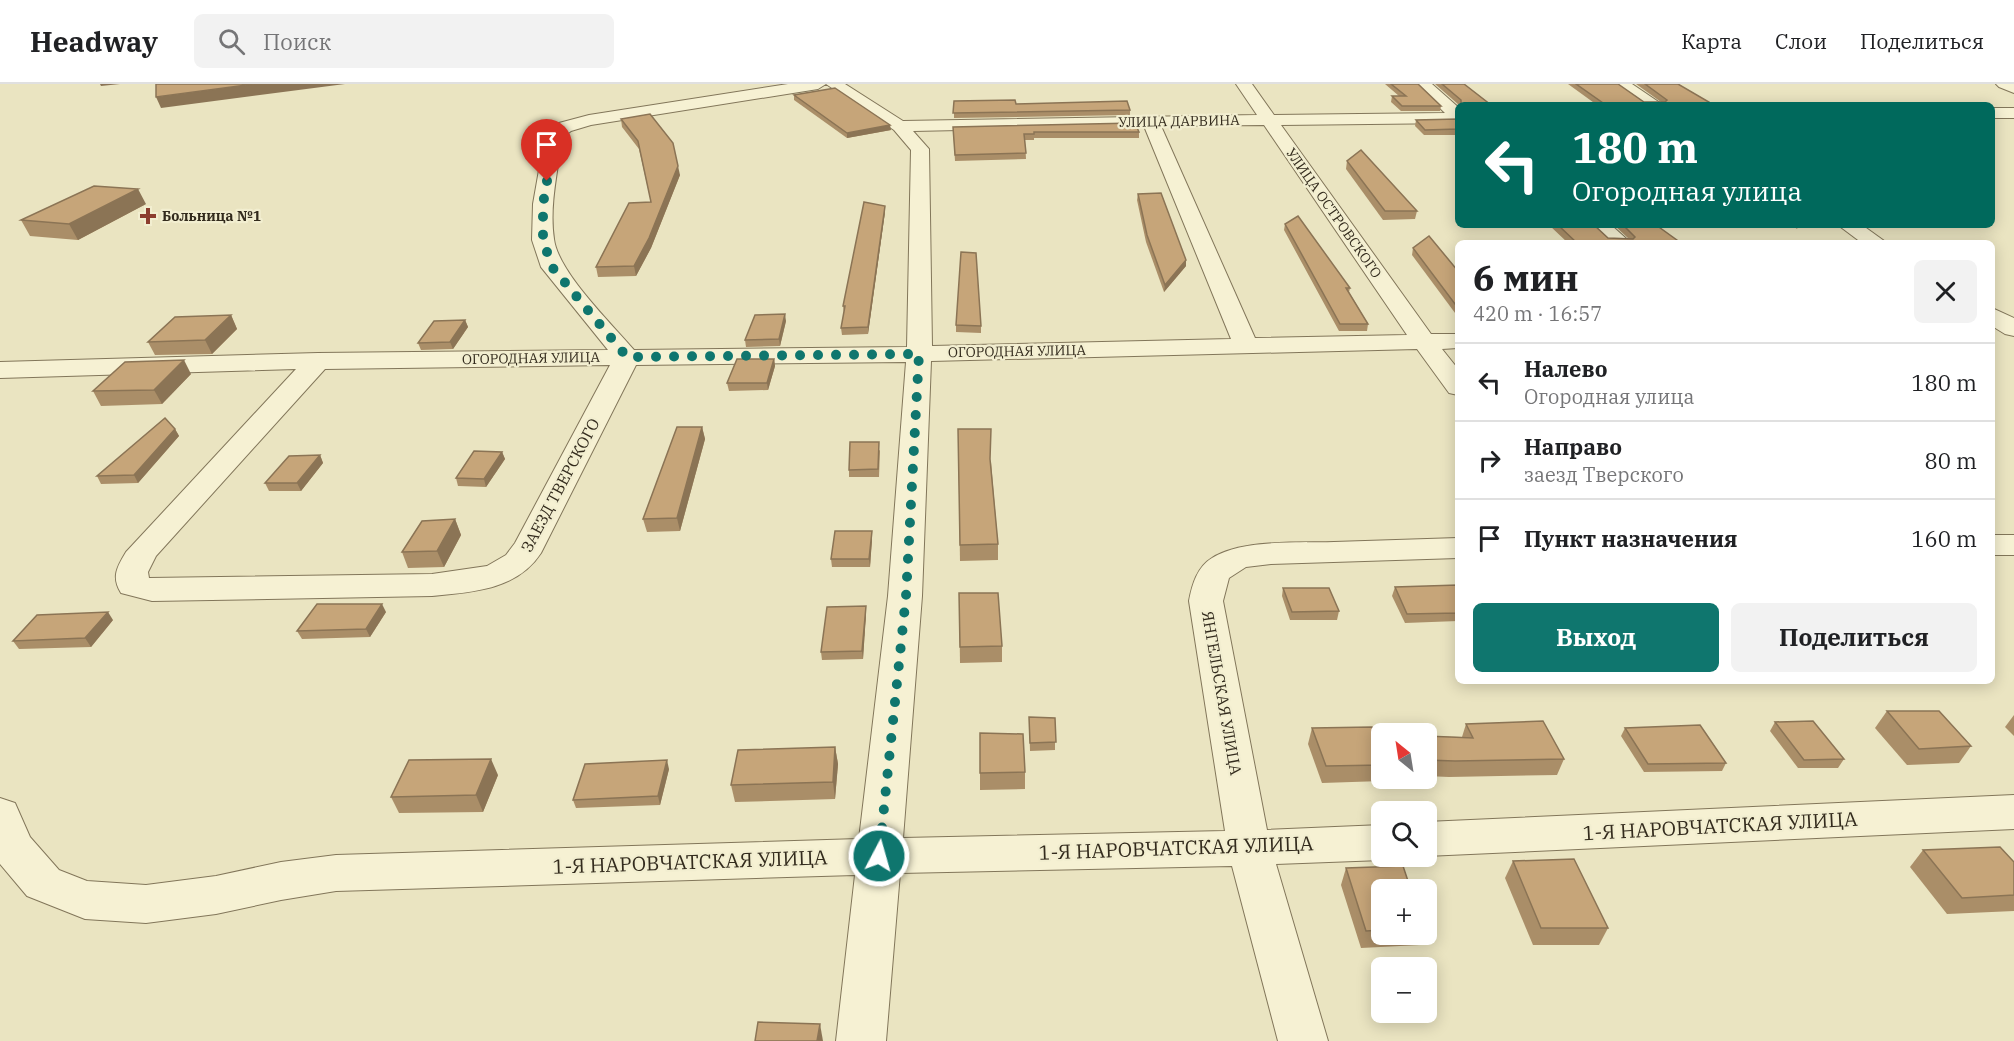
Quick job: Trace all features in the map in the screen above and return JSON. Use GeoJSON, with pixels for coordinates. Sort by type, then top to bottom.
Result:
{"type":"FeatureCollection","features":[{"type":"Feature","properties":{"kind":"street"},"geometry":{"type":"LineString","coordinates":[[627,357],[552,267],[543,240],[543,204],[554,135],[557,131],[589,120],[818,84]]}},
{"type":"Feature","properties":{"kind":"street"},"geometry":{"type":"LineString","coordinates":[[834,84],[900,126],[920,148],[919,354],[906,596],[861,1041]]}},
{"type":"Feature","properties":{"kind":"street","name":"УЛИЦА ОСТРОВСКОГО"},"geometry":{"type":"LineString","coordinates":[[1244,84],[1455,383]]}},
{"type":"Feature","properties":{"kind":"street"},"geometry":{"type":"LineString","coordinates":[[1423,84],[1455,114]]}},
{"type":"Feature","properties":{"kind":"street"},"geometry":{"type":"LineString","coordinates":[[1621,84],[1650,102]]}},
{"type":"Feature","properties":{"kind":"street"},"geometry":{"type":"LineString","coordinates":[[2004,84],[2014,88]]}},
{"type":"Feature","properties":{"kind":"street"},"geometry":{"type":"LineString","coordinates":[[1995,113],[2014,113]]}},
{"type":"Feature","properties":{"kind":"street","name":"УЛИЦА ДАРВИНА"},"geometry":{"type":"LineString","coordinates":[[900,126],[1455,117]]}},
{"type":"Feature","properties":{"kind":"street"},"geometry":{"type":"LineString","coordinates":[[1150,121],[1246,346]]}},
{"type":"Feature","properties":{"kind":"street"},"geometry":{"type":"LineString","coordinates":[[1602,228],[1616,240]]}},
{"type":"Feature","properties":{"kind":"street"},"geometry":{"type":"LineString","coordinates":[[1853,228],[1871,240]]}},
{"type":"Feature","properties":{"kind":"street"},"geometry":{"type":"LineString","coordinates":[[1995,317],[2014,329]]}},
{"type":"Feature","properties":{"kind":"street"},"geometry":{"type":"LineString","coordinates":[[1995,329],[2014,329]]}},
{"type":"Feature","properties":{"kind":"street","name":"ОГОРОДНАЯ УЛИЦА"},"geometry":{"type":"LineString","coordinates":[[0,370],[318,361],[919,354],[1455,341]]}},
{"type":"Feature","properties":{"kind":"street","name":"ЗАЕЗД ТВЕРСКОГО"},"geometry":{"type":"LineString","coordinates":[[318,361],[142,552],[131,572],[133,585],[152,590],[432,585],[468,582],[496,573],[518,562],[531,543],[627,357]]}},
{"type":"Feature","properties":{"kind":"street"},"geometry":{"type":"LineString","coordinates":[[1995,545],[2014,545]]}},
{"type":"Feature","properties":{"kind":"street","name":"ЯНГЕЛЬСКАЯ УЛИЦА"},"geometry":{"type":"LineString","coordinates":[[1303,1041],[1249,848],[1206,601],[1208,583],[1213,572],[1229,562],[1271,554],[1455,548]]}},
{"type":"Feature","properties":{"kind":"street","name":"1-Я НАРОВЧАТСКАЯ УЛИЦА"},"geometry":{"type":"LineString","coordinates":[[1437,838],[2014,812]]}},
{"type":"Feature","properties":{"kind":"street","name":"1-Я НАРОВЧАТСКАЯ УЛИЦА"},"geometry":{"type":"LineString","coordinates":[[0,815],[12,847],[43,883],[85,900],[146,904],[216,894],[281,880],[336,873],[879,856],[1249,848],[1371,842]]}},
{"type":"Feature","properties":{"kind":"building"},"geometry":{"type":"Polygon","coordinates":[[[156,84],[254,84],[156,97],[156,84]]]}},
{"type":"Feature","properties":{"kind":"building"},"geometry":{"type":"Polygon","coordinates":[[[1391,84],[1418,84],[1441,106],[1402,106],[1392,96],[1406,96],[1391,84]]]}},
{"type":"Feature","properties":{"kind":"building"},"geometry":{"type":"Polygon","coordinates":[[[1442,84],[1464,84],[1487,102],[1461,102],[1442,84]]]}},
{"type":"Feature","properties":{"kind":"building"},"geometry":{"type":"Polygon","coordinates":[[[1576,84],[1618,84],[1644,102],[1602,102],[1576,84]]]}},
{"type":"Feature","properties":{"kind":"building"},"geometry":{"type":"Polygon","coordinates":[[[1645,84],[1678,84],[1709,102],[1665,102],[1667,100],[1645,84]]]}},
{"type":"Feature","properties":{"kind":"building"},"geometry":{"type":"Polygon","coordinates":[[[835,88],[890,125],[847,133],[794,95],[835,88]]]}},
{"type":"Feature","properties":{"kind":"building"},"geometry":{"type":"Polygon","coordinates":[[[1015,100],[1016,104],[1127,101],[1130,110],[953,113],[954,101],[1015,100]]]}},
{"type":"Feature","properties":{"kind":"building"},"geometry":{"type":"Polygon","coordinates":[[[650,114],[673,143],[678,166],[649,238],[634,266],[596,267],[629,203],[651,202],[638,141],[621,119],[650,114]]]}},
{"type":"Feature","properties":{"kind":"building"},"geometry":{"type":"Polygon","coordinates":[[[1455,119],[1455,129],[1425,130],[1416,120],[1455,119]]]}},
{"type":"Feature","properties":{"kind":"building"},"geometry":{"type":"Polygon","coordinates":[[[1135,123],[1139,132],[1034,132],[1034,134],[1024,134],[1026,153],[955,155],[953,127],[1135,123]]]}},
{"type":"Feature","properties":{"kind":"building"},"geometry":{"type":"Polygon","coordinates":[[[1361,150],[1417,211],[1385,211],[1347,161],[1361,150]]]}},
{"type":"Feature","properties":{"kind":"building"},"geometry":{"type":"Polygon","coordinates":[[[94,186],[138,189],[69,224],[21,220],[94,186]]]}},
{"type":"Feature","properties":{"kind":"building"},"geometry":{"type":"Polygon","coordinates":[[[1161,193],[1186,260],[1165,285],[1147,235],[1138,194],[1161,193]]]}},
{"type":"Feature","properties":{"kind":"building"},"geometry":{"type":"Polygon","coordinates":[[[864,202],[885,206],[868,327],[841,328],[845,306],[843,306],[864,202]]]}},
{"type":"Feature","properties":{"kind":"building"},"geometry":{"type":"Polygon","coordinates":[[[1298,216],[1350,288],[1346,288],[1368,324],[1340,324],[1285,224],[1298,216]]]}},
{"type":"Feature","properties":{"kind":"building"},"geometry":{"type":"Polygon","coordinates":[[[1561,228],[1597,228],[1608,238],[1633,239],[1635,237],[1626,228],[1660,228],[1677,240],[1574,240],[1561,228]]]}},
{"type":"Feature","properties":{"kind":"building"},"geometry":{"type":"Polygon","coordinates":[[[1429,236],[1455,267],[1455,304],[1413,248],[1429,236]]]}},
{"type":"Feature","properties":{"kind":"building"},"geometry":{"type":"Polygon","coordinates":[[[961,252],[976,253],[981,326],[956,325],[961,252]]]}},
{"type":"Feature","properties":{"kind":"building"},"geometry":{"type":"Polygon","coordinates":[[[785,314],[779,339],[745,340],[755,315],[785,314]]]}},
{"type":"Feature","properties":{"kind":"building"},"geometry":{"type":"Polygon","coordinates":[[[231,315],[205,340],[148,342],[175,317],[231,315]]]}},
{"type":"Feature","properties":{"kind":"building"},"geometry":{"type":"Polygon","coordinates":[[[465,320],[450,342],[418,343],[434,321],[465,320]]]}},
{"type":"Feature","properties":{"kind":"building"},"geometry":{"type":"Polygon","coordinates":[[[737,359],[774,359],[767,383],[727,383],[737,359]]]}},
{"type":"Feature","properties":{"kind":"building"},"geometry":{"type":"Polygon","coordinates":[[[184,360],[154,390],[93,391],[125,362],[184,360]]]}},
{"type":"Feature","properties":{"kind":"building"},"geometry":{"type":"Polygon","coordinates":[[[165,418],[175,429],[134,475],[97,476],[165,418]]]}},
{"type":"Feature","properties":{"kind":"building"},"geometry":{"type":"Polygon","coordinates":[[[677,427],[702,427],[677,518],[643,519],[677,427]]]}},
{"type":"Feature","properties":{"kind":"building"},"geometry":{"type":"Polygon","coordinates":[[[958,429],[991,429],[990,459],[998,544],[960,545],[958,429]]]}},
{"type":"Feature","properties":{"kind":"building"},"geometry":{"type":"Polygon","coordinates":[[[850,442],[879,442],[878,469],[849,470],[850,442]]]}},
{"type":"Feature","properties":{"kind":"building"},"geometry":{"type":"Polygon","coordinates":[[[474,451],[502,452],[484,479],[456,478],[474,451]]]}},
{"type":"Feature","properties":{"kind":"building"},"geometry":{"type":"Polygon","coordinates":[[[320,455],[297,483],[265,483],[289,456],[320,455]]]}},
{"type":"Feature","properties":{"kind":"building"},"geometry":{"type":"Polygon","coordinates":[[[455,519],[437,551],[402,552],[422,521],[455,519]]]}},
{"type":"Feature","properties":{"kind":"building"},"geometry":{"type":"Polygon","coordinates":[[[835,531],[872,531],[869,559],[831,559],[835,531]]]}},
{"type":"Feature","properties":{"kind":"building"},"geometry":{"type":"Polygon","coordinates":[[[1455,585],[1455,613],[1407,614],[1395,587],[1455,585]]]}},
{"type":"Feature","properties":{"kind":"building"},"geometry":{"type":"Polygon","coordinates":[[[1283,588],[1329,588],[1339,611],[1292,612],[1283,588]]]}},
{"type":"Feature","properties":{"kind":"building"},"geometry":{"type":"Polygon","coordinates":[[[959,593],[998,593],[1002,646],[960,647],[959,593]]]}},
{"type":"Feature","properties":{"kind":"building"},"geometry":{"type":"Polygon","coordinates":[[[317,604],[382,604],[366,629],[297,631],[317,604]]]}},
{"type":"Feature","properties":{"kind":"building"},"geometry":{"type":"Polygon","coordinates":[[[866,606],[862,651],[821,652],[827,607],[866,606]]]}},
{"type":"Feature","properties":{"kind":"building"},"geometry":{"type":"Polygon","coordinates":[[[108,612],[85,638],[13,641],[37,615],[108,612]]]}},
{"type":"Feature","properties":{"kind":"building"},"geometry":{"type":"Polygon","coordinates":[[[1887,711],[1939,711],[1971,746],[1919,749],[1887,711]]]}},
{"type":"Feature","properties":{"kind":"building"},"geometry":{"type":"Polygon","coordinates":[[[1029,717],[1055,718],[1056,742],[1030,743],[1029,717]]]}},
{"type":"Feature","properties":{"kind":"building"},"geometry":{"type":"Polygon","coordinates":[[[1543,721],[1564,759],[1437,760],[1437,736],[1473,738],[1466,724],[1543,721]]]}},
{"type":"Feature","properties":{"kind":"building"},"geometry":{"type":"Polygon","coordinates":[[[1813,721],[1844,759],[1804,760],[1775,722],[1813,721]]]}},
{"type":"Feature","properties":{"kind":"building"},"geometry":{"type":"Polygon","coordinates":[[[1700,725],[1726,763],[1648,764],[1625,728],[1700,725]]]}},
{"type":"Feature","properties":{"kind":"building"},"geometry":{"type":"Polygon","coordinates":[[[1371,727],[1371,765],[1326,766],[1312,728],[1371,727]]]}},
{"type":"Feature","properties":{"kind":"building"},"geometry":{"type":"Polygon","coordinates":[[[980,733],[1023,734],[1025,772],[980,773],[980,733]]]}},
{"type":"Feature","properties":{"kind":"building"},"geometry":{"type":"Polygon","coordinates":[[[835,747],[833,782],[731,785],[738,750],[835,747]]]}},
{"type":"Feature","properties":{"kind":"building"},"geometry":{"type":"Polygon","coordinates":[[[491,759],[476,795],[391,797],[409,760],[491,759]]]}},
{"type":"Feature","properties":{"kind":"building"},"geometry":{"type":"Polygon","coordinates":[[[667,760],[658,796],[573,800],[585,764],[667,760]]]}},
{"type":"Feature","properties":{"kind":"building"},"geometry":{"type":"Polygon","coordinates":[[[2000,847],[2014,862],[2014,895],[1962,898],[1923,850],[2000,847]]]}},
{"type":"Feature","properties":{"kind":"building"},"geometry":{"type":"Polygon","coordinates":[[[1574,859],[1608,928],[1541,928],[1513,861],[1574,859]]]}},
{"type":"Feature","properties":{"kind":"building"},"geometry":{"type":"Polygon","coordinates":[[[1403,867],[1407,879],[1371,879],[1371,931],[1366,931],[1346,868],[1403,867]]]}},
{"type":"Feature","properties":{"kind":"building"},"geometry":{"type":"Polygon","coordinates":[[[758,1022],[820,1024],[817,1041],[755,1041],[758,1022]]]}},
{"type":"Feature","properties":{"kind":"place","name":"Больница №1"},"geometry":{"type":"Point","coordinates":[148,216]}},
{"type":"Feature","properties":{"kind":"route"},"geometry":{"type":"LineString","coordinates":[[547,181],[543,204],[543,240],[552,267],[627,357],[919,354],[906,596],[879,856]]}}]}
